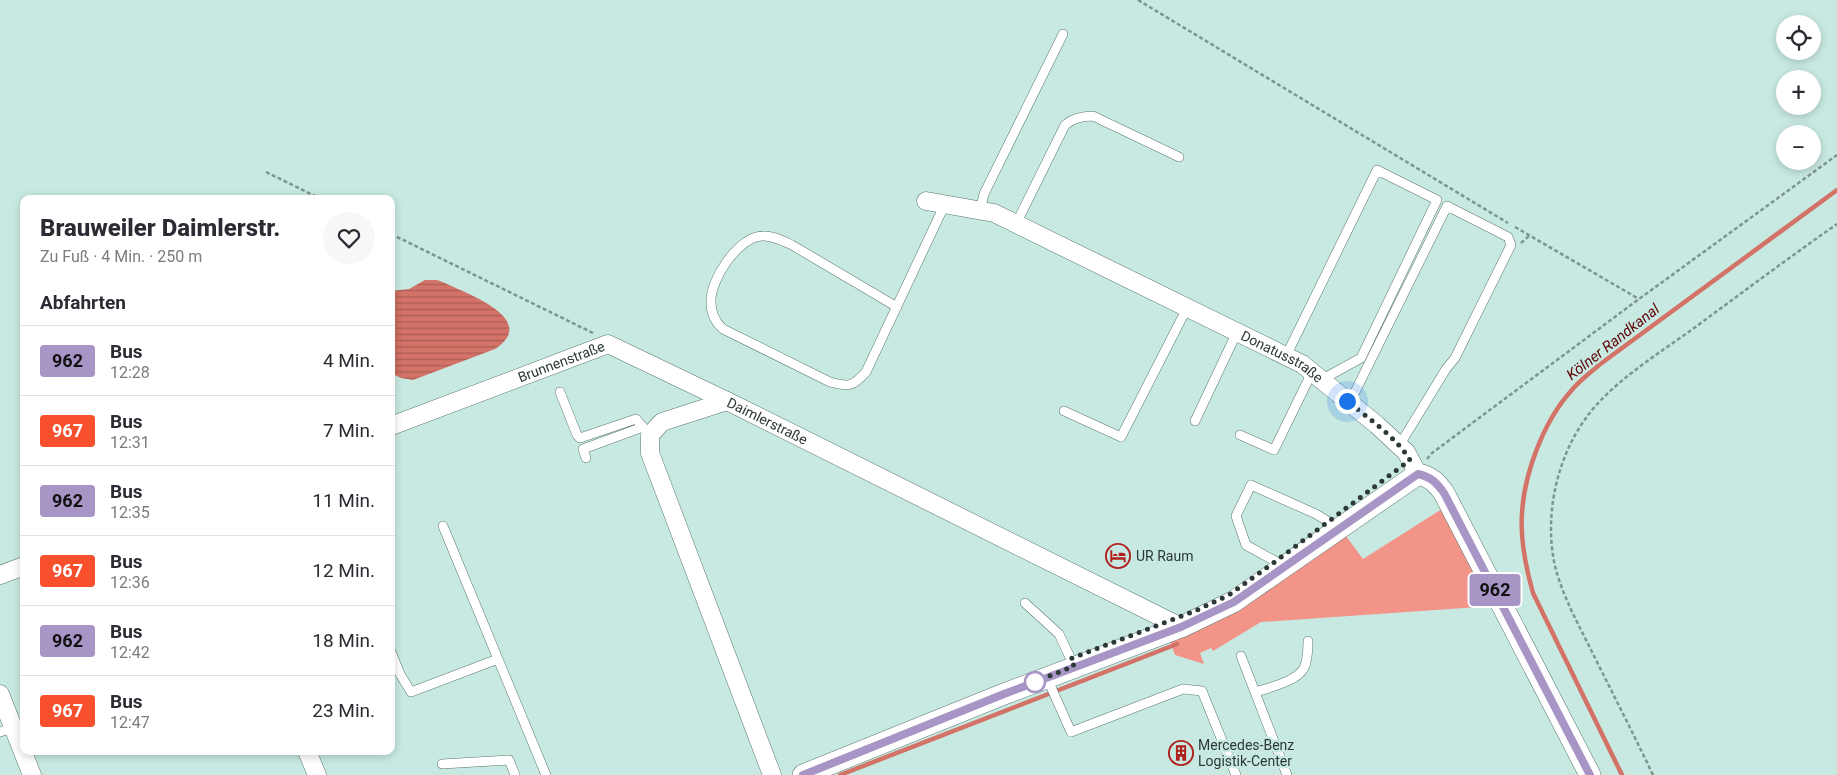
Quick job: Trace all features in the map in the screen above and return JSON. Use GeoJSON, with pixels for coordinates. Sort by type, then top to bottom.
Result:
{"type":"FeatureCollection","features":[{"type":"Feature","properties":{"kind":"street","name":"Donatusstraße"},"geometry":{"type":"LineString","coordinates":[[926,201],[994,213],[1302,364],[1406,452],[1418,474]]}},
{"type":"Feature","properties":{"kind":"street","name":"Brunnenstraße"},"geometry":{"type":"LineString","coordinates":[[395,424],[608,344],[727,400]]}},
{"type":"Feature","properties":{"kind":"street","name":"Daimlerstraße"},"geometry":{"type":"LineString","coordinates":[[647,431],[662,422],[727,400],[1181,627]]}},
{"type":"Feature","properties":{"kind":"street"},"geometry":{"type":"LineString","coordinates":[[647,431],[650,453],[772,775]]}},
{"type":"Feature","properties":{"kind":"street"},"geometry":{"type":"LineString","coordinates":[[803,775],[1049,684],[1074,666],[1181,627],[1234,602],[1418,474],[1428,476],[1436,482],[1444,493],[1590,775]]}},
{"type":"Feature","properties":{"kind":"street"},"geometry":{"type":"LineString","coordinates":[[0,575],[20,568]]}},
{"type":"Feature","properties":{"kind":"street"},"geometry":{"type":"LineString","coordinates":[[0,694],[6,729],[20,754]]}},
{"type":"Feature","properties":{"kind":"street"},"geometry":{"type":"LineString","coordinates":[[21,755],[32,775]]}},
{"type":"Feature","properties":{"kind":"street"},"geometry":{"type":"LineString","coordinates":[[309,755],[317,775]]}},
{"type":"Feature","properties":{"kind":"lane"},"geometry":{"type":"LineString","coordinates":[[980,211],[984,194],[1063,34]]}},
{"type":"Feature","properties":{"kind":"lane"},"geometry":{"type":"LineString","coordinates":[[1016,224],[1065,125],[1070,121],[1085,116],[1093,116],[1180,156]]}},
{"type":"Feature","properties":{"kind":"lane"},"geometry":{"type":"LineString","coordinates":[[1240,435],[1274,450],[1317,376],[1361,358],[1437,200],[1377,170],[1286,356]]}},
{"type":"Feature","properties":{"kind":"lane"},"geometry":{"type":"LineString","coordinates":[[897,307],[792,245],[775,238],[762,236],[749,240],[734,251],[714,283],[710,301],[716,324],[723,330],[830,382],[844,386],[853,385],[866,372],[897,307],[944,204]]}},
{"type":"Feature","properties":{"kind":"lane"},"geometry":{"type":"LineString","coordinates":[[1347,401],[1355,392],[1446,206],[1508,237],[1512,245],[1455,358],[1446,369],[1399,446]]}},
{"type":"Feature","properties":{"kind":"lane"},"geometry":{"type":"LineString","coordinates":[[1064,411],[1120,437],[1186,308]]}},
{"type":"Feature","properties":{"kind":"lane"},"geometry":{"type":"LineString","coordinates":[[1195,421],[1237,332]]}},
{"type":"Feature","properties":{"kind":"lane"},"geometry":{"type":"LineString","coordinates":[[560,392],[577,435],[580,438],[636,419],[647,431],[583,448],[586,458]]}},
{"type":"Feature","properties":{"kind":"lane"},"geometry":{"type":"LineString","coordinates":[[1284,566],[1246,545],[1236,516],[1251,485],[1316,514],[1339,528]]}},
{"type":"Feature","properties":{"kind":"lane"},"geometry":{"type":"LineString","coordinates":[[443,526],[546,775]]}},
{"type":"Feature","properties":{"kind":"lane"},"geometry":{"type":"LineString","coordinates":[[1025,603],[1059,634],[1074,666]]}},
{"type":"Feature","properties":{"kind":"lane"},"geometry":{"type":"LineString","coordinates":[[1256,692],[1291,679],[1303,669],[1308,656],[1308,641]]}},
{"type":"Feature","properties":{"kind":"lane"},"geometry":{"type":"LineString","coordinates":[[1241,656],[1287,775]]}},
{"type":"Feature","properties":{"kind":"lane"},"geometry":{"type":"LineString","coordinates":[[395,662],[411,692],[498,660]]}},
{"type":"Feature","properties":{"kind":"lane"},"geometry":{"type":"LineString","coordinates":[[1049,684],[1071,732],[1183,689],[1202,691],[1236,775]]}},
{"type":"Feature","properties":{"kind":"lane"},"geometry":{"type":"LineString","coordinates":[[442,764],[509,760],[515,775]]}},
{"type":"Feature","properties":{"kind":"path"},"geometry":{"type":"LineString","coordinates":[[1138,0],[1522,231],[1639,299]]}},
{"type":"Feature","properties":{"kind":"path"},"geometry":{"type":"LineString","coordinates":[[1418,474],[1432,453],[1837,155]]}},
{"type":"Feature","properties":{"kind":"path"},"geometry":{"type":"LineString","coordinates":[[266,172],[312,195]]}},
{"type":"Feature","properties":{"kind":"path"},"geometry":{"type":"LineString","coordinates":[[1654,775],[1567,601],[1555,566],[1551,534],[1552,504],[1561,469],[1572,441],[1585,419],[1605,395],[1670,344],[1837,224]]}},
{"type":"Feature","properties":{"kind":"path"},"geometry":{"type":"LineString","coordinates":[[395,236],[599,336],[608,344]]}},
{"type":"Feature","properties":{"kind":"shaded area"},"geometry":{"type":"Polygon","coordinates":[[[425,280],[437,280],[482,301],[505,318],[509,328],[507,338],[495,349],[413,380],[395,375],[395,291],[409,289],[425,280]]]}},
{"type":"Feature","properties":{"kind":"shaded area"},"geometry":{"type":"Polygon","coordinates":[[[1442,509],[1493,606],[1261,622],[1213,651],[1211,648],[1200,653],[1204,664],[1175,655],[1169,639],[1343,532],[1363,559],[1442,509]]]}},
{"type":"Feature","properties":{"kind":"waterway","name":"Kölner Randkanal"},"geometry":{"type":"LineString","coordinates":[[1622,775],[1533,593],[1530,583],[1523,544],[1522,514],[1527,482],[1537,448],[1561,403],[1585,377],[1837,190]]}},
{"type":"Feature","properties":{"kind":"waterway"},"geometry":{"type":"LineString","coordinates":[[840,775],[1177,644]]}},
{"type":"Feature","properties":{"kind":"bus line","name":"962"},"geometry":{"type":"LineString","coordinates":[[803,775],[1074,666],[1181,627],[1234,602],[1411,477],[1418,474],[1428,476],[1436,482],[1444,493],[1590,775]]}},
{"type":"Feature","properties":{"kind":"place","name":"UR Raum"},"geometry":{"type":"Point","coordinates":[1118,556]}},
{"type":"Feature","properties":{"kind":"place","name":"Mercedes-Benz Logistik-Center"},"geometry":{"type":"Point","coordinates":[1181,753]}},
{"type":"Feature","properties":{"kind":"route"},"geometry":{"type":"LineString","coordinates":[[1035,682],[1030,684],[1074,666],[1070,659],[1195,611],[1229,595],[1410,460],[1406,452],[1347,401]]}}]}
